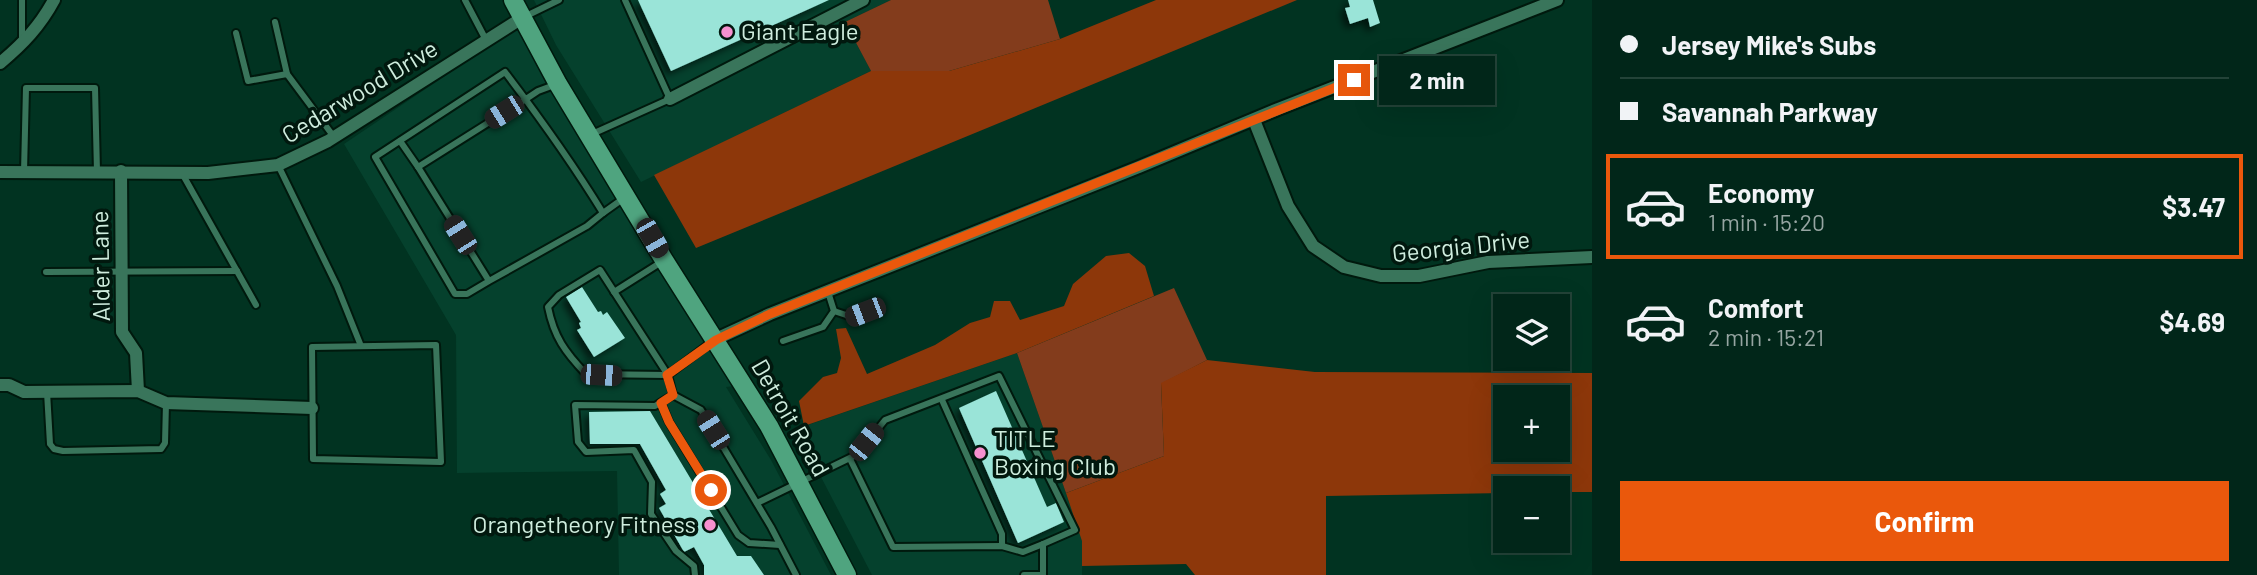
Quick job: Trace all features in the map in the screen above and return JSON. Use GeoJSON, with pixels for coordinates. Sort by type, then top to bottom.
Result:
{"type":"FeatureCollection","features":[{"type":"Feature","properties":{"kind":"main road","name":"Detroit Road"},"geometry":{"type":"LineString","coordinates":[[513,0],[558,83],[664,260],[769,426],[847,575]]}},
{"type":"Feature","properties":{"kind":"street"},"geometry":{"type":"LineString","coordinates":[[0,63],[22,45],[42,22],[54,0]]}},
{"type":"Feature","properties":{"kind":"street"},"geometry":{"type":"LineString","coordinates":[[670,99],[863,0]]}},
{"type":"Feature","properties":{"kind":"street"},"geometry":{"type":"LineString","coordinates":[[716,340],[739,327],[827,291],[1557,0]]}},
{"type":"Feature","properties":{"kind":"street","name":"Cedarwood Drive"},"geometry":{"type":"LineString","coordinates":[[0,172],[208,173],[278,165],[334,137],[522,18]]}},
{"type":"Feature","properties":{"kind":"street","name":"Georgia Drive"},"geometry":{"type":"LineString","coordinates":[[1254,120],[1288,206],[1313,246],[1344,267],[1381,276],[1419,276],[1488,262],[1592,257]]}},
{"type":"Feature","properties":{"kind":"street","name":"Alder Lane"},"geometry":{"type":"LineString","coordinates":[[121,172],[122,332],[136,354],[138,391]]}},
{"type":"Feature","properties":{"kind":"street"},"geometry":{"type":"LineString","coordinates":[[0,385],[9,385],[23,392],[138,391],[166,402],[312,408]]}},
{"type":"Feature","properties":{"kind":"lane"},"geometry":{"type":"LineString","coordinates":[[22,0],[22,45]]}},
{"type":"Feature","properties":{"kind":"lane"},"geometry":{"type":"LineString","coordinates":[[465,0],[486,40]]}},
{"type":"Feature","properties":{"kind":"lane"},"geometry":{"type":"LineString","coordinates":[[522,18],[559,0]]}},
{"type":"Feature","properties":{"kind":"lane"},"geometry":{"type":"LineString","coordinates":[[590,135],[670,99],[625,0]]}},
{"type":"Feature","properties":{"kind":"lane"},"geometry":{"type":"LineString","coordinates":[[275,22],[287,74],[334,137]]}},
{"type":"Feature","properties":{"kind":"lane"},"geometry":{"type":"LineString","coordinates":[[236,33],[248,81],[287,74]]}},
{"type":"Feature","properties":{"kind":"lane"},"geometry":{"type":"LineString","coordinates":[[603,213],[558,141],[505,72],[375,157],[455,295],[467,294],[587,226],[627,196]]}},
{"type":"Feature","properties":{"kind":"lane"},"geometry":{"type":"LineString","coordinates":[[418,167],[538,91],[558,83]]}},
{"type":"Feature","properties":{"kind":"lane"},"geometry":{"type":"LineString","coordinates":[[23,172],[26,88],[95,88],[97,172]]}},
{"type":"Feature","properties":{"kind":"lane"},"geometry":{"type":"LineString","coordinates":[[400,141],[489,281]]}},
{"type":"Feature","properties":{"kind":"lane"},"geometry":{"type":"LineString","coordinates":[[278,165],[337,286],[361,346]]}},
{"type":"Feature","properties":{"kind":"lane"},"geometry":{"type":"LineString","coordinates":[[182,173],[256,305]]}},
{"type":"Feature","properties":{"kind":"lane"},"geometry":{"type":"LineString","coordinates":[[614,292],[664,260]]}},
{"type":"Feature","properties":{"kind":"lane"},"geometry":{"type":"LineString","coordinates":[[716,340],[667,375],[586,374],[565,353],[552,326],[548,307],[559,295],[600,270],[667,375],[673,395],[701,410],[757,503],[796,575]]}},
{"type":"Feature","properties":{"kind":"lane"},"geometry":{"type":"LineString","coordinates":[[46,272],[237,271]]}},
{"type":"Feature","properties":{"kind":"lane"},"geometry":{"type":"LineString","coordinates":[[827,291],[834,311]]}},
{"type":"Feature","properties":{"kind":"lane"},"geometry":{"type":"LineString","coordinates":[[834,311],[852,317],[878,307]]}},
{"type":"Feature","properties":{"kind":"lane"},"geometry":{"type":"LineString","coordinates":[[783,341],[823,327],[834,311]]}},
{"type":"Feature","properties":{"kind":"lane"},"geometry":{"type":"LineString","coordinates":[[436,345],[441,462],[313,459],[312,347],[361,346],[436,345]]}},
{"type":"Feature","properties":{"kind":"lane"},"geometry":{"type":"LineString","coordinates":[[757,503],[858,454],[885,420],[999,376],[1075,530],[1023,552],[1002,546],[893,547],[850,459]]}},
{"type":"Feature","properties":{"kind":"lane"},"geometry":{"type":"LineString","coordinates":[[47,391],[50,444],[54,449],[63,452],[161,449],[165,443],[166,402]]}},
{"type":"Feature","properties":{"kind":"lane"},"geometry":{"type":"LineString","coordinates":[[673,395],[655,407],[575,405],[578,442],[586,452],[634,450],[652,482],[650,514],[676,551],[694,566],[695,575]]}},
{"type":"Feature","properties":{"kind":"lane"},"geometry":{"type":"LineString","coordinates":[[942,400],[1002,534],[1002,546]]}},
{"type":"Feature","properties":{"kind":"lane"},"geometry":{"type":"LineString","coordinates":[[661,403],[669,422],[738,535],[748,543],[780,545]]}},
{"type":"Feature","properties":{"kind":"lane"},"geometry":{"type":"LineString","coordinates":[[1024,575],[1043,574],[1043,544]]}},
{"type":"Feature","properties":{"kind":"shaded area"},"geometry":{"type":"Polygon","coordinates":[[[534,0],[891,0],[845,22],[871,71],[641,182],[556,45],[534,0]]]}},
{"type":"Feature","properties":{"kind":"shaded area"},"geometry":{"type":"Polygon","coordinates":[[[891,0],[1048,0],[1060,39],[949,71],[871,71],[845,22],[891,0]]]}},
{"type":"Feature","properties":{"kind":"shaded area"},"geometry":{"type":"Polygon","coordinates":[[[1156,0],[1297,0],[696,248],[654,175],[871,71],[949,71],[1060,39],[1156,0]]]}},
{"type":"Feature","properties":{"kind":"shaded area"},"geometry":{"type":"Polygon","coordinates":[[[516,28],[735,386],[726,387],[771,460],[831,575],[619,575],[617,471],[457,473],[456,335],[344,144],[516,28]]]}},
{"type":"Feature","properties":{"kind":"shaded area"},"geometry":{"type":"Polygon","coordinates":[[[1129,253],[1145,266],[1154,296],[1017,353],[804,426],[799,401],[823,377],[837,373],[841,358],[836,329],[846,328],[867,374],[935,345],[970,323],[990,317],[994,301],[1010,301],[1020,320],[1064,306],[1073,284],[1106,256],[1129,253]]]}},
{"type":"Feature","properties":{"kind":"shaded area"},"geometry":{"type":"Polygon","coordinates":[[[1174,288],[1207,360],[1161,384],[1164,456],[1066,493],[1017,353],[1174,288]]]}},
{"type":"Feature","properties":{"kind":"shaded area"},"geometry":{"type":"Polygon","coordinates":[[[1017,353],[1083,541],[1082,575],[872,575],[796,429],[1017,353]]]}},
{"type":"Feature","properties":{"kind":"shaded area"},"geometry":{"type":"Polygon","coordinates":[[[1207,360],[1315,372],[1592,373],[1592,492],[1570,492],[1570,476],[1493,476],[1493,493],[1326,496],[1326,575],[1195,575],[1186,564],[1082,566],[1082,541],[1066,493],[1164,456],[1161,383],[1207,360]]]}},
{"type":"Feature","properties":{"kind":"building","name":"Giant Eagle"},"geometry":{"type":"Polygon","coordinates":[[[638,0],[829,0],[671,71],[638,0]]]}},
{"type":"Feature","properties":{"kind":"building"},"geometry":{"type":"Polygon","coordinates":[[[1348,0],[1373,0],[1380,23],[1370,27],[1368,18],[1350,24],[1345,8],[1350,7],[1348,0]]]}},
{"type":"Feature","properties":{"kind":"building"},"geometry":{"type":"Polygon","coordinates":[[[582,287],[598,312],[601,311],[603,315],[607,312],[625,338],[594,357],[577,330],[581,328],[581,322],[566,297],[582,287]]]}},
{"type":"Feature","properties":{"kind":"building"},"geometry":{"type":"Polygon","coordinates":[[[996,391],[1047,507],[1056,503],[1064,522],[1018,543],[959,408],[996,391]]]}},
{"type":"Feature","properties":{"kind":"building"},"geometry":{"type":"Polygon","coordinates":[[[650,411],[737,556],[751,556],[764,575],[704,575],[704,565],[694,547],[684,552],[659,508],[666,504],[660,494],[666,490],[640,444],[590,444],[589,412],[650,411]]]}},
{"type":"Feature","properties":{"kind":"place","name":"Giant Eagle"},"geometry":{"type":"Point","coordinates":[727,32]}},
{"type":"Feature","properties":{"kind":"place","name":"TITLE Boxing Club"},"geometry":{"type":"Point","coordinates":[980,453]}},
{"type":"Feature","properties":{"kind":"place","name":"Orangetheory Fitness"},"geometry":{"type":"Point","coordinates":[710,525]}},
{"type":"Feature","properties":{"kind":"route"},"geometry":{"type":"LineString","coordinates":[[711,490],[669,422],[661,403],[673,395],[667,375],[716,340],[770,314],[1354,80]]}}]}
